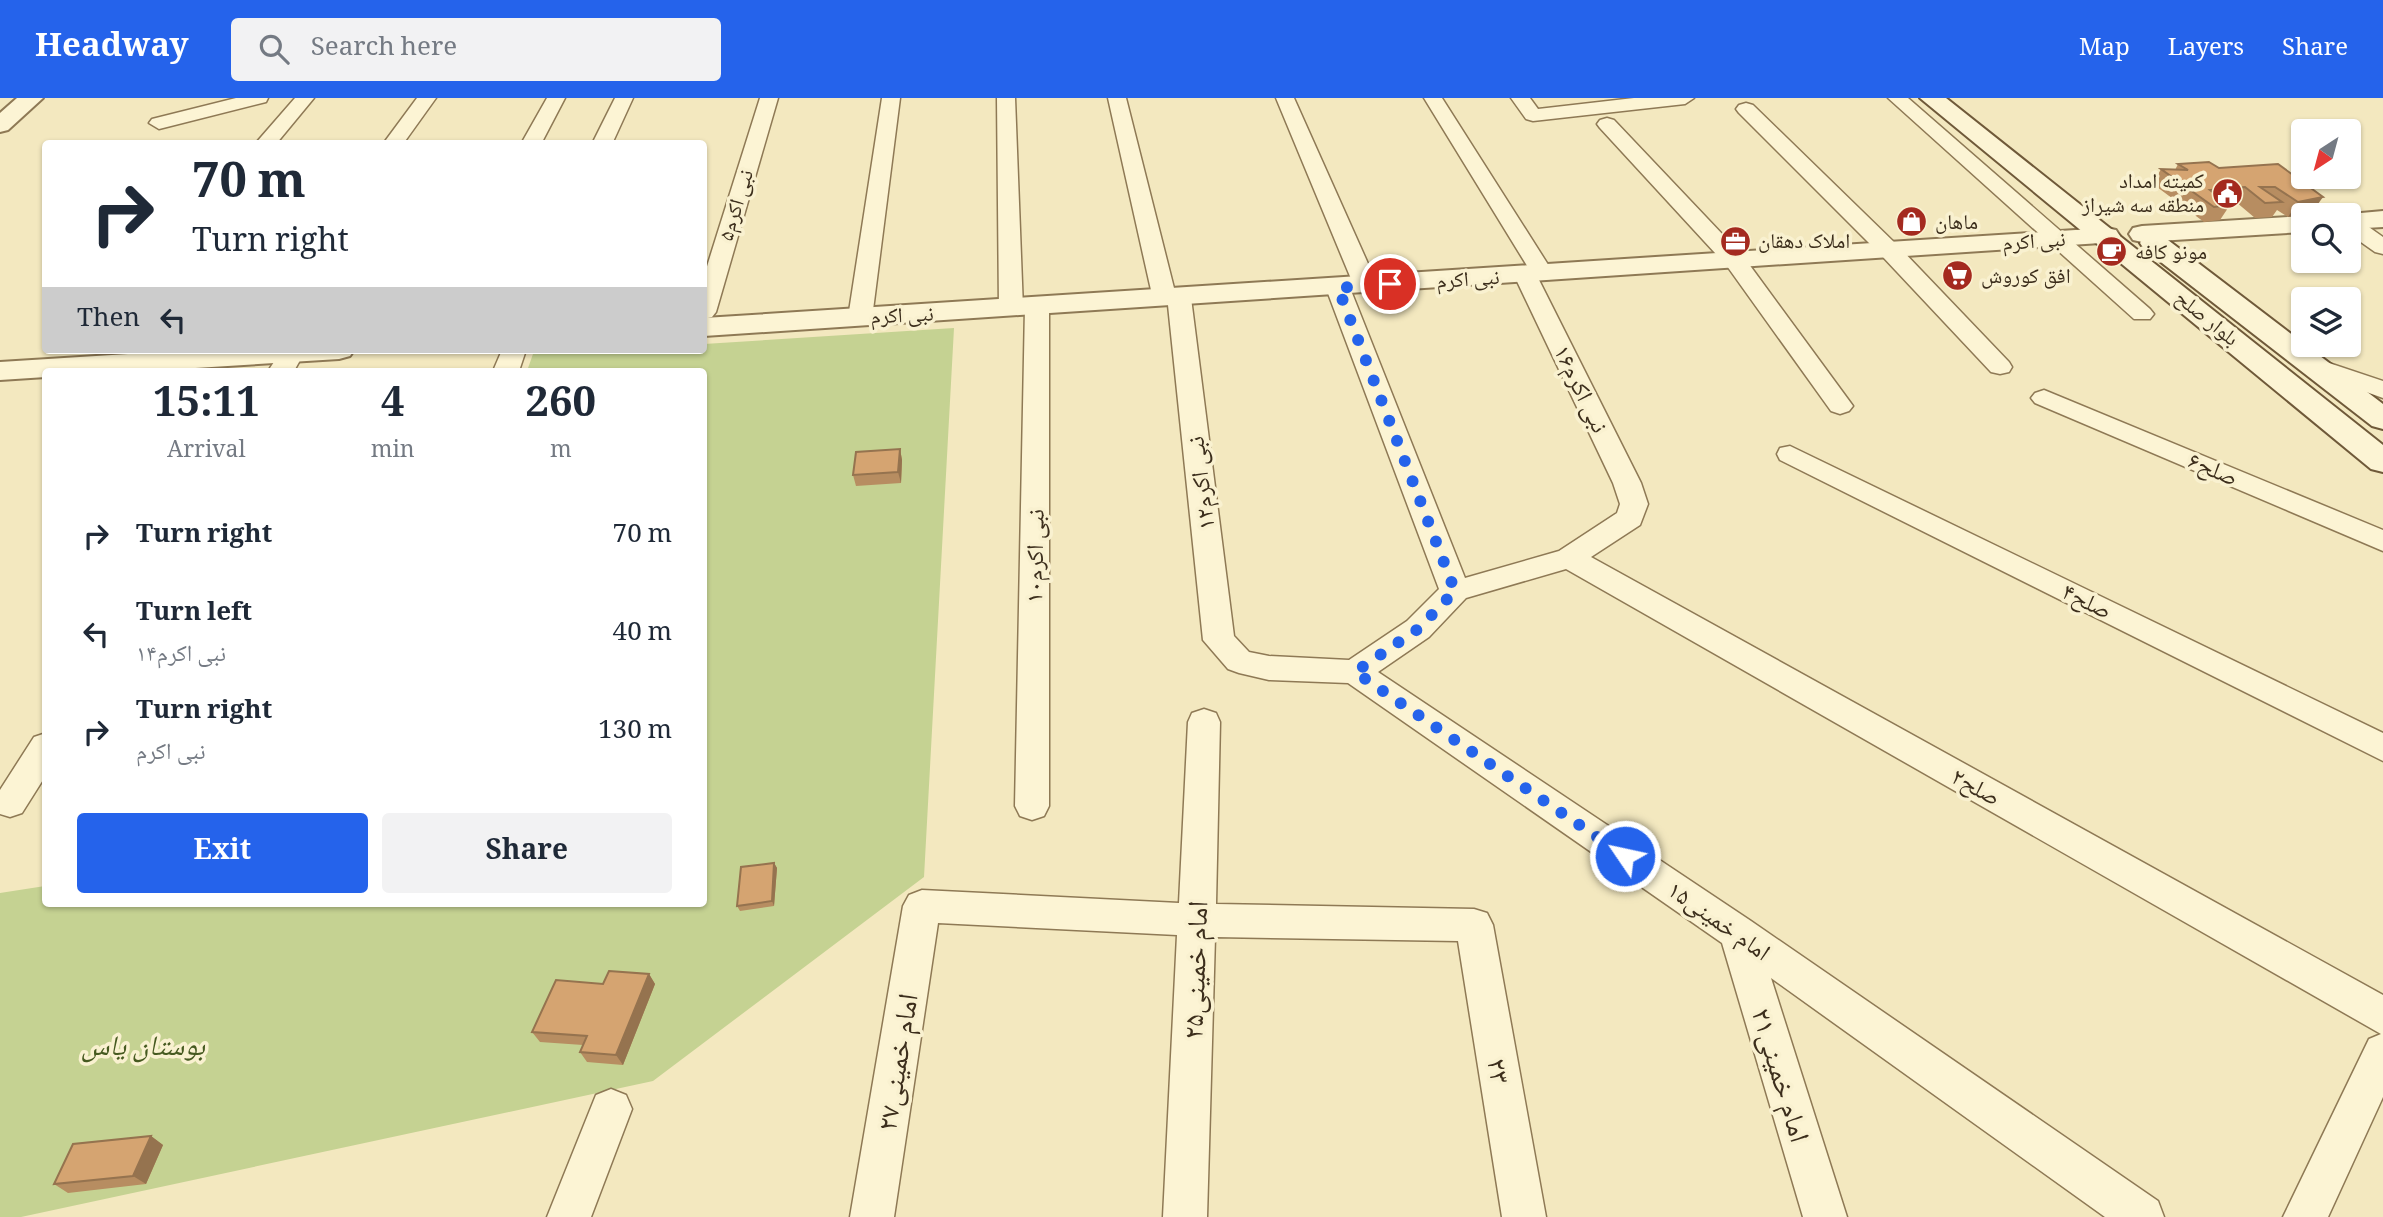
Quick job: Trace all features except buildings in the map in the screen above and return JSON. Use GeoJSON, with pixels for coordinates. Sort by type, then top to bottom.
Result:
{"type":"FeatureCollection","features":[{"type":"Feature","properties":{"kind":"street"},"geometry":{"type":"LineString","coordinates":[[0,125],[32,98]]}},
{"type":"Feature","properties":{"kind":"street"},"geometry":{"type":"LineString","coordinates":[[152,130],[184,98]]}},
{"type":"Feature","properties":{"kind":"street"},"geometry":{"type":"LineString","coordinates":[[152,130],[200,98]]}},
{"type":"Feature","properties":{"kind":"street"},"geometry":{"type":"LineString","coordinates":[[152,130],[259,98]]}},
{"type":"Feature","properties":{"kind":"street"},"geometry":{"type":"LineString","coordinates":[[268,140],[305,98]]}},
{"type":"Feature","properties":{"kind":"street"},"geometry":{"type":"LineString","coordinates":[[396,140],[426,98]]}},
{"type":"Feature","properties":{"kind":"street"},"geometry":{"type":"LineString","coordinates":[[533,140],[556,98]]}},
{"type":"Feature","properties":{"kind":"street"},"geometry":{"type":"LineString","coordinates":[[603,140],[624,98]]}},
{"type":"Feature","properties":{"kind":"street","name":"نبی اکرم۵"},"geometry":{"type":"LineString","coordinates":[[707,302],[769,98]]}},
{"type":"Feature","properties":{"kind":"street"},"geometry":{"type":"LineString","coordinates":[[860,318],[891,98]]}},
{"type":"Feature","properties":{"kind":"street","name":"نبی اکرم۱۰"},"geometry":{"type":"LineString","coordinates":[[1006,98],[1024,308],[1032,806]]}},
{"type":"Feature","properties":{"kind":"street","name":"نبی اکرم۱۲"},"geometry":{"type":"LineString","coordinates":[[1117,98],[1172,299],[1219,640],[1239,662],[1269,668],[1355,672]]}},
{"type":"Feature","properties":{"kind":"street"},"geometry":{"type":"LineString","coordinates":[[1285,98],[1455,591]]}},
{"type":"Feature","properties":{"kind":"street","name":"نبی اکرم۱۶"},"geometry":{"type":"LineString","coordinates":[[1433,98],[1534,275],[1634,504],[1630,518],[1569,558]]}},
{"type":"Feature","properties":{"kind":"street"},"geometry":{"type":"LineString","coordinates":[[1520,98],[1533,115],[1685,98]]}},
{"type":"Feature","properties":{"kind":"street"},"geometry":{"type":"LineString","coordinates":[[1897,98],[2143,314]]}},
{"type":"Feature","properties":{"kind":"street","name":"بلوار صلح"},"geometry":{"type":"LineString","coordinates":[[1932,98],[2107,236],[2383,462]]}},
{"type":"Feature","properties":{"kind":"street","name":"بلوار صلح"},"geometry":{"type":"LineString","coordinates":[[1966,98],[2383,419]]}},
{"type":"Feature","properties":{"kind":"street"},"geometry":{"type":"LineString","coordinates":[[1595,110],[1735,261],[1840,406]]}},
{"type":"Feature","properties":{"kind":"street"},"geometry":{"type":"LineString","coordinates":[[1746,110],[1890,251],[2000,366]]}},
{"type":"Feature","properties":{"kind":"street"},"geometry":{"type":"LineString","coordinates":[[2361,221],[2383,219]]}},
{"type":"Feature","properties":{"kind":"street"},"geometry":{"type":"LineString","coordinates":[[2142,234],[2291,225]]}},
{"type":"Feature","properties":{"kind":"street"},"geometry":{"type":"LineString","coordinates":[[2361,231],[2383,247]]}},
{"type":"Feature","properties":{"kind":"street","name":"نبی اکرم"},"geometry":{"type":"LineString","coordinates":[[707,327],[1172,299],[2107,236]]}},
{"type":"Feature","properties":{"kind":"street"},"geometry":{"type":"LineString","coordinates":[[0,371],[123,357],[287,362],[322,354]]}},
{"type":"Feature","properties":{"kind":"street"},"geometry":{"type":"LineString","coordinates":[[2317,366],[2383,390]]}},
{"type":"Feature","properties":{"kind":"street","name":"صلح۶"},"geometry":{"type":"LineString","coordinates":[[2044,398],[2383,541]]}},
{"type":"Feature","properties":{"kind":"street","name":"صلح۴"},"geometry":{"type":"LineString","coordinates":[[1790,454],[2383,748]]}},
{"type":"Feature","properties":{"kind":"street"},"geometry":{"type":"LineString","coordinates":[[1355,672],[1418,629],[1455,591],[1569,558]]}},
{"type":"Feature","properties":{"kind":"street","name":"صلح۲"},"geometry":{"type":"LineString","coordinates":[[1569,558],[2383,1016]]}},
{"type":"Feature","properties":{"kind":"street","name":"۱۵امام خمینی"},"geometry":{"type":"LineString","coordinates":[[1355,672],[1738,933],[2142,1217]]}},
{"type":"Feature","properties":{"kind":"street","name":"امام خمینی۲۵"},"geometry":{"type":"LineString","coordinates":[[1185,1217],[1204,722]]}},
{"type":"Feature","properties":{"kind":"street"},"geometry":{"type":"LineString","coordinates":[[10,803],[42,752]]}},
{"type":"Feature","properties":{"kind":"street","name":"امام خمینی۲۷"},"geometry":{"type":"LineString","coordinates":[[872,1217],[922,906],[1196,920]]}},
{"type":"Feature","properties":{"kind":"street","name":"۲۳"},"geometry":{"type":"LineString","coordinates":[[1196,920],[1474,925],[1524,1217]]}},
{"type":"Feature","properties":{"kind":"street","name":"امام خمینی۲۱"},"geometry":{"type":"LineString","coordinates":[[1738,933],[1825,1217]]}},
{"type":"Feature","properties":{"kind":"street"},"geometry":{"type":"LineString","coordinates":[[2305,1217],[2383,1052]]}},
{"type":"Feature","properties":{"kind":"street"},"geometry":{"type":"LineString","coordinates":[[569,1217],[611,1109]]}},
{"type":"Feature","properties":{"kind":"green space","name":"بوستان یاس"},"geometry":{"type":"Polygon","coordinates":[[[954,328],[924,877],[653,1081],[21,1217],[0,1217],[0,893],[42,886],[42,907],[707,907],[707,368],[528,368],[533,354],[707,354],[707,344],[954,328]]]}},
{"type":"Feature","properties":{"kind":"place","name":"کمیته امداد منطقه سه شیراز"},"geometry":{"type":"Point","coordinates":[2227,193]}},
{"type":"Feature","properties":{"kind":"place","name":"ماهان"},"geometry":{"type":"Point","coordinates":[1912,222]}},
{"type":"Feature","properties":{"kind":"place","name":"املاک دهقان"},"geometry":{"type":"Point","coordinates":[1735,241]}},
{"type":"Feature","properties":{"kind":"place","name":"مونو کافه"},"geometry":{"type":"Point","coordinates":[2112,252]}},
{"type":"Feature","properties":{"kind":"place","name":"افق کوروش"},"geometry":{"type":"Point","coordinates":[1958,276]}},
{"type":"Feature","properties":{"kind":"route"},"geometry":{"type":"LineString","coordinates":[[1390,284],[1338,288],[1455,591],[1418,629],[1355,672],[1625,856]]}}]}
